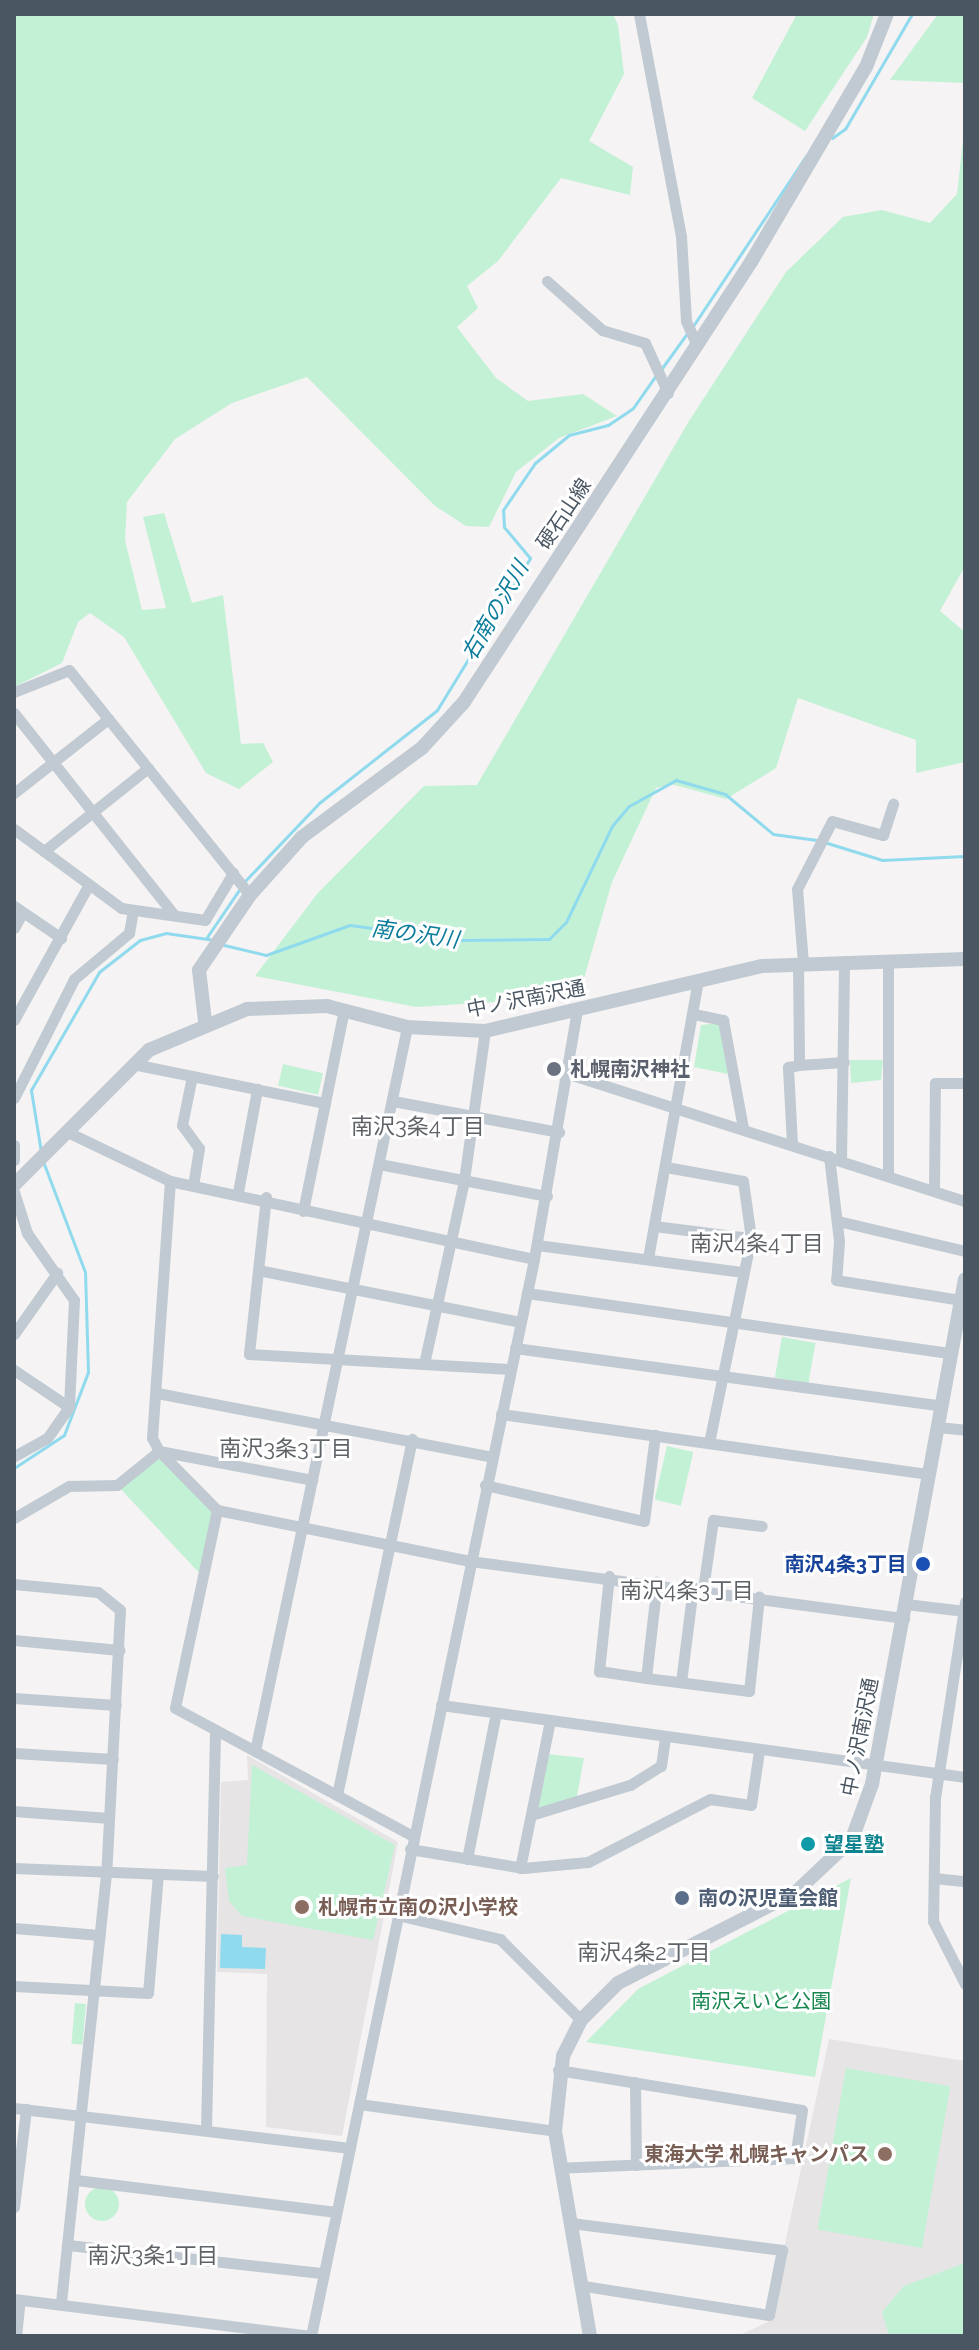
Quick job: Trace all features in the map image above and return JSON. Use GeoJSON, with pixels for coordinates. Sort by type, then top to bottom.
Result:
{"type":"FeatureCollection","features":[{"type":"Feature","properties":{"kind":"street"},"geometry":{"type":"LineString","coordinates":[[639,14],[681,236],[686,321],[697,346]]}},
{"type":"Feature","properties":{"kind":"street","name":"硬石山線"},"geometry":{"type":"LineString","coordinates":[[205,1021],[196,981],[226,927],[302,837],[444,729],[666,387],[697,346],[820,148],[887,14]]}},
{"type":"Feature","properties":{"kind":"street"},"geometry":{"type":"LineString","coordinates":[[547,281],[602,330],[645,343],[666,387]]}},
{"type":"Feature","properties":{"kind":"street"},"geometry":{"type":"LineString","coordinates":[[14,692],[69,670],[250,895]]}},
{"type":"Feature","properties":{"kind":"street"},"geometry":{"type":"LineString","coordinates":[[14,713],[174,915]]}},
{"type":"Feature","properties":{"kind":"street"},"geometry":{"type":"LineString","coordinates":[[14,793],[108,719]]}},
{"type":"Feature","properties":{"kind":"street"},"geometry":{"type":"LineString","coordinates":[[44,851],[148,768]]}},
{"type":"Feature","properties":{"kind":"street"},"geometry":{"type":"LineString","coordinates":[[799,1065],[801,877],[832,821],[883,835],[893,804]]}},
{"type":"Feature","properties":{"kind":"street"},"geometry":{"type":"LineString","coordinates":[[14,829],[88,886],[133,910],[205,920],[233,873]]}},
{"type":"Feature","properties":{"kind":"street"},"geometry":{"type":"LineString","coordinates":[[14,1020],[88,886]]}},
{"type":"Feature","properties":{"kind":"street"},"geometry":{"type":"LineString","coordinates":[[14,928],[18,909],[61,938]]}},
{"type":"Feature","properties":{"kind":"street"},"geometry":{"type":"LineString","coordinates":[[14,1098],[74,979],[129,933],[133,910]]}},
{"type":"Feature","properties":{"kind":"street","name":"中ノ沢南沢通"},"geometry":{"type":"LineString","coordinates":[[16,1185],[133,1064],[205,1021],[287,1004],[344,1010],[407,1027],[485,1031],[698,981],[800,964],[965,959]]}},
{"type":"Feature","properties":{"kind":"street"},"geometry":{"type":"LineString","coordinates":[[888,960],[888,1175]]}},
{"type":"Feature","properties":{"kind":"street"},"geometry":{"type":"LineString","coordinates":[[841,1159],[844,961]]}},
{"type":"Feature","properties":{"kind":"street"},"geometry":{"type":"LineString","coordinates":[[648,1258],[678,1107],[698,981]]}},
{"type":"Feature","properties":{"kind":"street"},"geometry":{"type":"LineString","coordinates":[[303,1211],[344,1010]]}},
{"type":"Feature","properties":{"kind":"street"},"geometry":{"type":"LineString","coordinates":[[16,2336],[17,2299],[311,2336],[547,1196],[577,1011]]}},
{"type":"Feature","properties":{"kind":"street"},"geometry":{"type":"LineString","coordinates":[[694,1014],[723,1020],[743,1128]]}},
{"type":"Feature","properties":{"kind":"street"},"geometry":{"type":"LineString","coordinates":[[255,1751],[407,1027]]}},
{"type":"Feature","properties":{"kind":"street"},"geometry":{"type":"LineString","coordinates":[[424,1364],[464,1180],[485,1031]]}},
{"type":"Feature","properties":{"kind":"street"},"geometry":{"type":"LineString","coordinates":[[792,1144],[788,1067],[844,1062]]}},
{"type":"Feature","properties":{"kind":"street"},"geometry":{"type":"LineString","coordinates":[[133,1064],[325,1103]]}},
{"type":"Feature","properties":{"kind":"street"},"geometry":{"type":"LineString","coordinates":[[569,1074],[965,1201]]}},
{"type":"Feature","properties":{"kind":"street"},"geometry":{"type":"LineString","coordinates":[[192,1076],[182,1125],[199,1148],[193,1185]]}},
{"type":"Feature","properties":{"kind":"street"},"geometry":{"type":"LineString","coordinates":[[934,1190],[935,1083],[965,1083]]}},
{"type":"Feature","properties":{"kind":"street"},"geometry":{"type":"LineString","coordinates":[[238,1192],[257,1089]]}},
{"type":"Feature","properties":{"kind":"street"},"geometry":{"type":"LineString","coordinates":[[393,1101],[559,1132]]}},
{"type":"Feature","properties":{"kind":"street"},"geometry":{"type":"LineString","coordinates":[[65,1131],[170,1181],[266,1197],[303,1211],[534,1259]]}},
{"type":"Feature","properties":{"kind":"street"},"geometry":{"type":"LineString","coordinates":[[14,1145],[14,1160]]}},
{"type":"Feature","properties":{"kind":"street"},"geometry":{"type":"LineString","coordinates":[[829,1156],[838,1221],[836,1280],[961,1300]]}},
{"type":"Feature","properties":{"kind":"street"},"geometry":{"type":"LineString","coordinates":[[379,1164],[547,1196]]}},
{"type":"Feature","properties":{"kind":"street"},"geometry":{"type":"LineString","coordinates":[[666,1167],[743,1181],[751,1238],[709,1443]]}},
{"type":"Feature","properties":{"kind":"street"},"geometry":{"type":"LineString","coordinates":[[170,1181],[152,1438],[159,1451],[217,1510],[470,1561],[759,1597],[905,1611],[964,1608],[938,1774],[934,1878],[936,1939],[965,1984]]}},
{"type":"Feature","properties":{"kind":"street"},"geometry":{"type":"LineString","coordinates":[[14,1456],[47,1438],[69,1407],[74,1300],[27,1233],[16,1185]]}},
{"type":"Feature","properties":{"kind":"street"},"geometry":{"type":"LineString","coordinates":[[266,1197],[249,1354],[510,1369]]}},
{"type":"Feature","properties":{"kind":"street"},"geometry":{"type":"LineString","coordinates":[[838,1221],[965,1251]]}},
{"type":"Feature","properties":{"kind":"street"},"geometry":{"type":"LineString","coordinates":[[654,1226],[751,1238]]}},
{"type":"Feature","properties":{"kind":"street"},"geometry":{"type":"LineString","coordinates":[[537,1245],[743,1272]]}},
{"type":"Feature","properties":{"kind":"street"},"geometry":{"type":"LineString","coordinates":[[258,1270],[353,1286],[521,1322]]}},
{"type":"Feature","properties":{"kind":"street"},"geometry":{"type":"LineString","coordinates":[[14,1334],[57,1273]]}},
{"type":"Feature","properties":{"kind":"street","name":"中ノ沢南沢通"},"geometry":{"type":"LineString","coordinates":[[590,2336],[555,2131],[558,2070],[581,2020],[634,1973],[820,1874],[866,1813],[965,1279]]}},
{"type":"Feature","properties":{"kind":"street"},"geometry":{"type":"LineString","coordinates":[[527,1293],[951,1353]]}},
{"type":"Feature","properties":{"kind":"street"},"geometry":{"type":"LineString","coordinates":[[515,1348],[942,1406]]}},
{"type":"Feature","properties":{"kind":"street"},"geometry":{"type":"LineString","coordinates":[[14,1370],[69,1407]]}},
{"type":"Feature","properties":{"kind":"street"},"geometry":{"type":"LineString","coordinates":[[157,1393],[412,1439],[491,1457]]}},
{"type":"Feature","properties":{"kind":"street"},"geometry":{"type":"LineString","coordinates":[[501,1414],[929,1474]]}},
{"type":"Feature","properties":{"kind":"street"},"geometry":{"type":"LineString","coordinates":[[938,1427],[965,1430]]}},
{"type":"Feature","properties":{"kind":"street"},"geometry":{"type":"LineString","coordinates":[[485,1485],[644,1521],[655,1435]]}},
{"type":"Feature","properties":{"kind":"street"},"geometry":{"type":"LineString","coordinates":[[337,1795],[412,1439]]}},
{"type":"Feature","properties":{"kind":"street"},"geometry":{"type":"LineString","coordinates":[[14,1518],[69,1486],[117,1485],[159,1451],[312,1480]]}},
{"type":"Feature","properties":{"kind":"street"},"geometry":{"type":"LineString","coordinates":[[217,1510],[175,1708],[413,1836]]}},
{"type":"Feature","properties":{"kind":"street"},"geometry":{"type":"LineString","coordinates":[[681,1682],[713,1520],[762,1526]]}},
{"type":"Feature","properties":{"kind":"street"},"geometry":{"type":"LineString","coordinates":[[609,1576],[599,1671],[646,1678],[749,1691],[759,1597]]}},
{"type":"Feature","properties":{"kind":"street"},"geometry":{"type":"LineString","coordinates":[[646,1678],[657,1582]]}},
{"type":"Feature","properties":{"kind":"street"},"geometry":{"type":"LineString","coordinates":[[14,1584],[111,1598],[120,1610],[106,1874],[61,2305]]}},
{"type":"Feature","properties":{"kind":"street"},"geometry":{"type":"LineString","coordinates":[[14,1640],[120,1650]]}},
{"type":"Feature","properties":{"kind":"street"},"geometry":{"type":"LineString","coordinates":[[14,1698],[116,1705]]}},
{"type":"Feature","properties":{"kind":"street"},"geometry":{"type":"LineString","coordinates":[[441,1705],[874,1767],[965,1777]]}},
{"type":"Feature","properties":{"kind":"street"},"geometry":{"type":"LineString","coordinates":[[467,1859],[496,1713]]}},
{"type":"Feature","properties":{"kind":"street"},"geometry":{"type":"LineString","coordinates":[[520,1868],[550,1721]]}},
{"type":"Feature","properties":{"kind":"street"},"geometry":{"type":"LineString","coordinates":[[206,2130],[215,1730]]}},
{"type":"Feature","properties":{"kind":"street"},"geometry":{"type":"LineString","coordinates":[[531,1815],[630,1785],[661,1766],[665,1737]]}},
{"type":"Feature","properties":{"kind":"street"},"geometry":{"type":"LineString","coordinates":[[410,1849],[520,1868],[588,1862],[710,1799],[751,1805],[759,1751]]}},
{"type":"Feature","properties":{"kind":"street"},"geometry":{"type":"LineString","coordinates":[[14,1753],[113,1759]]}},
{"type":"Feature","properties":{"kind":"street"},"geometry":{"type":"LineString","coordinates":[[14,1811],[109,1818]]}},
{"type":"Feature","properties":{"kind":"street"},"geometry":{"type":"LineString","coordinates":[[14,1868],[213,1876]]}},
{"type":"Feature","properties":{"kind":"street"},"geometry":{"type":"LineString","coordinates":[[14,1986],[94,1993],[148,1993],[158,1875]]}},
{"type":"Feature","properties":{"kind":"street"},"geometry":{"type":"LineString","coordinates":[[934,1878],[965,1881]]}},
{"type":"Feature","properties":{"kind":"street"},"geometry":{"type":"LineString","coordinates":[[397,1915],[500,1939],[581,2020]]}},
{"type":"Feature","properties":{"kind":"street"},"geometry":{"type":"LineString","coordinates":[[14,1928],[100,1935]]}},
{"type":"Feature","properties":{"kind":"street"},"geometry":{"type":"LineString","coordinates":[[558,2070],[802,2110],[795,2158],[561,2168]]}},
{"type":"Feature","properties":{"kind":"street"},"geometry":{"type":"LineString","coordinates":[[635,2082],[636,2165]]}},
{"type":"Feature","properties":{"kind":"street"},"geometry":{"type":"LineString","coordinates":[[359,2104],[555,2131]]}},
{"type":"Feature","properties":{"kind":"street"},"geometry":{"type":"LineString","coordinates":[[14,2207],[20,2108],[350,2148]]}},
{"type":"Feature","properties":{"kind":"street"},"geometry":{"type":"LineString","coordinates":[[76,2180],[336,2212]]}},
{"type":"Feature","properties":{"kind":"street"},"geometry":{"type":"LineString","coordinates":[[571,2223],[782,2250],[769,2315],[583,2286]]}},
{"type":"Feature","properties":{"kind":"street"},"geometry":{"type":"LineString","coordinates":[[68,2245],[323,2273]]}},
{"type":"Feature","properties":{"kind":"shaded area","name":"札幌市立南の沢小学校"},"geometry":{"type":"Polygon","coordinates":[[[247,1755],[398,1842],[342,2136],[266,2127],[267,1974],[217,1972],[221,1782],[248,1780],[247,1755]]]}},
{"type":"Feature","properties":{"kind":"shaded area","name":"東海大学 札幌キャンパス"},"geometry":{"type":"Polygon","coordinates":[[[829,2039],[965,2061],[965,2336],[738,2336],[768,2322],[829,2039]]]}},
{"type":"Feature","properties":{"kind":"green space"},"geometry":{"type":"Polygon","coordinates":[[[14,14],[613,14],[618,25],[624,74],[589,141],[633,167],[630,195],[561,178],[498,261],[467,286],[478,308],[457,327],[496,378],[528,401],[583,394],[617,416],[559,438],[516,472],[489,527],[466,526],[435,506],[307,377],[232,403],[175,439],[127,502],[125,540],[142,610],[166,608],[143,517],[164,513],[192,603],[223,595],[241,744],[263,743],[273,762],[239,789],[206,773],[124,637],[90,613],[78,622],[62,663],[14,687],[14,14]]]}},
{"type":"Feature","properties":{"kind":"green space"},"geometry":{"type":"Polygon","coordinates":[[[797,14],[874,14],[867,37],[805,131],[752,98],[797,14]]]}},
{"type":"Feature","properties":{"kind":"green space"},"geometry":{"type":"Polygon","coordinates":[[[938,14],[965,14],[965,83],[890,80],[938,14]]]}},
{"type":"Feature","properties":{"kind":"green space"},"geometry":{"type":"Polygon","coordinates":[[[965,122],[965,566],[940,611],[965,632],[965,762],[916,773],[916,740],[798,698],[776,768],[726,799],[671,784],[656,788],[612,882],[580,992],[571,997],[416,1007],[255,976],[317,894],[424,786],[477,785],[689,421],[786,272],[843,217],[882,210],[930,223],[957,194],[965,122]]]}},
{"type":"Feature","properties":{"kind":"green space"},"geometry":{"type":"Polygon","coordinates":[[[719,1023],[728,1074],[694,1067],[701,1025],[719,1023]]]}},
{"type":"Feature","properties":{"kind":"green space"},"geometry":{"type":"Polygon","coordinates":[[[850,1060],[883,1060],[881,1080],[851,1083],[850,1060]]]}},
{"type":"Feature","properties":{"kind":"green space"},"geometry":{"type":"Polygon","coordinates":[[[283,1064],[323,1073],[318,1095],[278,1085],[283,1064]]]}},
{"type":"Feature","properties":{"kind":"green space"},"geometry":{"type":"Polygon","coordinates":[[[782,1337],[815,1343],[808,1383],[775,1377],[782,1337]]]}},
{"type":"Feature","properties":{"kind":"green space"},"geometry":{"type":"Polygon","coordinates":[[[667,1446],[693,1452],[681,1506],[655,1500],[667,1446]]]}},
{"type":"Feature","properties":{"kind":"green space"},"geometry":{"type":"Polygon","coordinates":[[[159,1451],[217,1510],[203,1577],[117,1485],[159,1451]]]}},
{"type":"Feature","properties":{"kind":"green space"},"geometry":{"type":"Polygon","coordinates":[[[548,1754],[584,1758],[576,1801],[537,1810],[548,1754]]]}},
{"type":"Feature","properties":{"kind":"green space"},"geometry":{"type":"Polygon","coordinates":[[[252,1765],[395,1845],[373,1940],[242,1916],[229,1901],[225,1868],[247,1865],[252,1765]]]}},
{"type":"Feature","properties":{"kind":"green space","name":"南沢えいと公園"},"geometry":{"type":"Polygon","coordinates":[[[851,1878],[815,2077],[586,2042],[638,1989],[851,1878]]]}},
{"type":"Feature","properties":{"kind":"green space"},"geometry":{"type":"Polygon","coordinates":[[[75,2003],[86,2004],[82,2045],[71,2044],[75,2003]]]}},
{"type":"Feature","properties":{"kind":"green space"},"geometry":{"type":"Polygon","coordinates":[[[846,2068],[950,2086],[922,2248],[818,2230],[846,2068]]]}},
{"type":"Feature","properties":{"kind":"green space"},"geometry":{"type":"Polygon","coordinates":[[[102,2187],[114,2192],[119,2204],[114,2216],[102,2221],[90,2216],[85,2204],[90,2192],[102,2187]]]}},
{"type":"Feature","properties":{"kind":"green space"},"geometry":{"type":"Polygon","coordinates":[[[965,2263],[965,2336],[889,2336],[882,2312],[904,2286],[965,2263]]]}},
{"type":"Feature","properties":{"kind":"water"},"geometry":{"type":"Polygon","coordinates":[[[221,1934],[242,1935],[242,1947],[266,1948],[265,1969],[220,1968],[221,1934]]]}},
{"type":"Feature","properties":{"kind":"waterway","name":"右南の沢川"},"geometry":{"type":"LineString","coordinates":[[832,138],[845,129],[912,14]]}},
{"type":"Feature","properties":{"kind":"waterway","name":"右南の沢川"},"geometry":{"type":"LineString","coordinates":[[693,326],[806,156]]}},
{"type":"Feature","properties":{"kind":"waterway","name":"右南の沢川"},"geometry":{"type":"LineString","coordinates":[[662,368],[688,332]]}},
{"type":"Feature","properties":{"kind":"waterway","name":"右南の沢川"},"geometry":{"type":"LineString","coordinates":[[245,881],[319,803],[437,710],[530,558],[504,527],[503,510],[535,463],[569,435],[608,425],[633,408],[655,377]]}},
{"type":"Feature","properties":{"kind":"waterway","name":"南の沢川"},"geometry":{"type":"LineString","coordinates":[[224,945],[266,955],[350,925],[459,940],[549,939],[566,922],[612,826],[629,806],[676,780],[725,794],[773,834],[817,840]]}},
{"type":"Feature","properties":{"kind":"waterway","name":"南の沢川"},"geometry":{"type":"LineString","coordinates":[[824,842],[882,860],[965,856]]}},
{"type":"Feature","properties":{"kind":"waterway","name":"右南の沢川"},"geometry":{"type":"LineString","coordinates":[[207,937],[241,887]]}},
{"type":"Feature","properties":{"kind":"waterway","name":"南の沢川"},"geometry":{"type":"LineString","coordinates":[[41,1152],[31,1090],[99,972],[140,940],[166,933],[214,940]]}},
{"type":"Feature","properties":{"kind":"waterway","name":"南の沢川"},"geometry":{"type":"LineString","coordinates":[[14,1468],[64,1435],[88,1372],[85,1272],[44,1164]]}},
{"type":"Feature","properties":{"kind":"place","name":"札幌南沢神社"},"geometry":{"type":"Point","coordinates":[554,1069]}},
{"type":"Feature","properties":{"kind":"place","name":"南沢4条3丁目"},"geometry":{"type":"Point","coordinates":[923,1564]}},
{"type":"Feature","properties":{"kind":"place","name":"望星塾"},"geometry":{"type":"Point","coordinates":[808,1844]}},
{"type":"Feature","properties":{"kind":"place","name":"南の沢児童会館"},"geometry":{"type":"Point","coordinates":[682,1898]}},
{"type":"Feature","properties":{"kind":"place","name":"札幌市立南の沢小学校"},"geometry":{"type":"Point","coordinates":[302,1907]}},
{"type":"Feature","properties":{"kind":"place","name":"東海大学 札幌キャンパス"},"geometry":{"type":"Point","coordinates":[885,2154]}},
{"type":"Feature","properties":{"kind":"district","name":"南沢3条4丁目"},"geometry":{"type":"Point","coordinates":[418,1127]}},
{"type":"Feature","properties":{"kind":"district","name":"南沢4条4丁目"},"geometry":{"type":"Point","coordinates":[757,1244]}},
{"type":"Feature","properties":{"kind":"district","name":"南沢3条3丁目"},"geometry":{"type":"Point","coordinates":[286,1449]}},
{"type":"Feature","properties":{"kind":"district","name":"南沢4条3丁目"},"geometry":{"type":"Point","coordinates":[687,1591]}},
{"type":"Feature","properties":{"kind":"district","name":"南沢4条2丁目"},"geometry":{"type":"Point","coordinates":[644,1953]}},
{"type":"Feature","properties":{"kind":"district","name":"南沢3条1丁目"},"geometry":{"type":"Point","coordinates":[153,2256]}}]}
